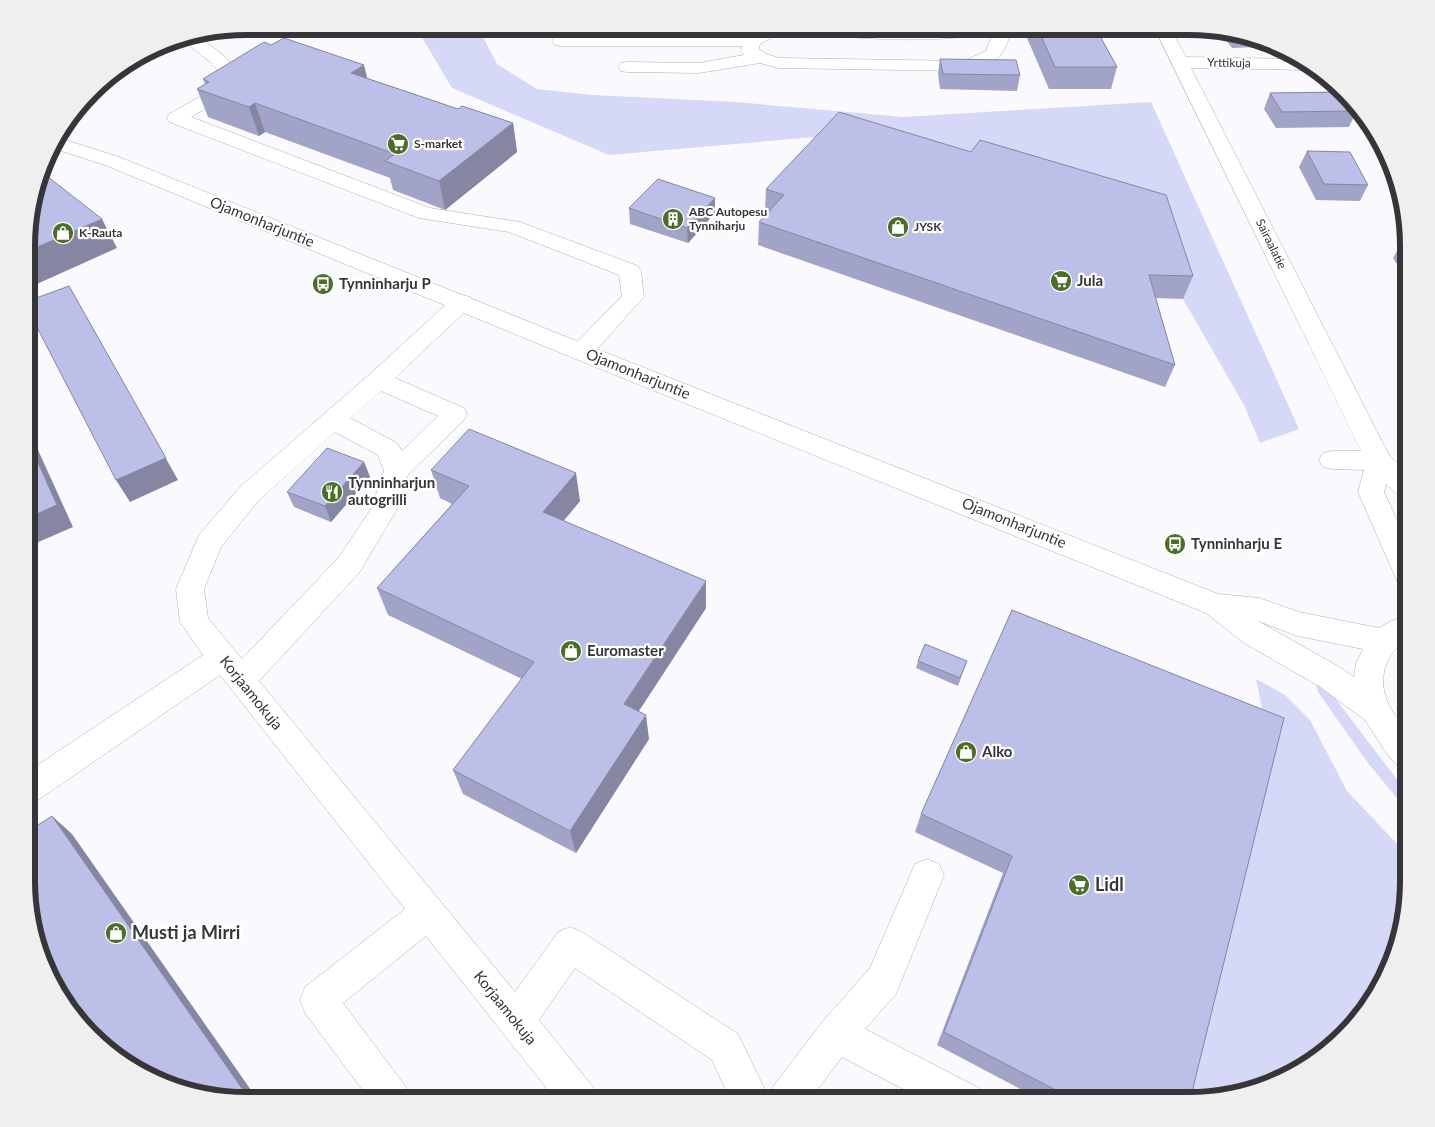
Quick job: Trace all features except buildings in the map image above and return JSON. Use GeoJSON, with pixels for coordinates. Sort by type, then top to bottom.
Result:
{"type":"FeatureCollection","features":[{"type":"Feature","properties":{"kind":"street"},"geometry":{"type":"LineString","coordinates":[[561,41],[752,41],[765,35]]}},
{"type":"Feature","properties":{"kind":"street"},"geometry":{"type":"LineString","coordinates":[[752,41],[750,51],[760,58],[778,63],[964,66],[990,59],[999,47],[1001,35]]}},
{"type":"Feature","properties":{"kind":"street","name":"Sairaalatie"},"geometry":{"type":"LineString","coordinates":[[1166,35],[1378,461],[1400,483]]}},
{"type":"Feature","properties":{"kind":"street"},"geometry":{"type":"LineString","coordinates":[[194,41],[216,58],[240,82],[176,118],[426,214],[513,226],[630,271],[633,297],[581,352]]}},
{"type":"Feature","properties":{"kind":"street"},"geometry":{"type":"LineString","coordinates":[[627,67],[699,68],[760,58]]}},
{"type":"Feature","properties":{"kind":"street","name":"Yrttikuja"},"geometry":{"type":"LineString","coordinates":[[1180,62],[1297,65]]}},
{"type":"Feature","properties":{"kind":"street","name":"Ojamonharjuntie"},"geometry":{"type":"LineString","coordinates":[[62,144],[112,161],[581,352],[1216,605],[1259,610],[1298,624],[1400,629]]}},
{"type":"Feature","properties":{"kind":"street","name":"Korjaamokuja"},"geometry":{"type":"LineString","coordinates":[[462,302],[378,380],[249,494],[209,542],[190,589],[194,622],[574,1092]]}},
{"type":"Feature","properties":{"kind":"street"},"geometry":{"type":"LineString","coordinates":[[35,785],[232,669],[349,565],[383,511],[397,471],[455,414],[378,380]]}},
{"type":"Feature","properties":{"kind":"street"},"geometry":{"type":"LineString","coordinates":[[332,420],[363,434],[388,449],[397,471]]}},
{"type":"Feature","properties":{"kind":"street"},"geometry":{"type":"LineString","coordinates":[[1332,460],[1378,461],[1371,492],[1400,557]]}},
{"type":"Feature","properties":{"kind":"street","name":"Ojamonharjuntie"},"geometry":{"type":"LineString","coordinates":[[1216,605],[1254,635],[1330,677],[1374,710]]}},
{"type":"Feature","properties":{"kind":"street"},"geometry":{"type":"LineString","coordinates":[[1400,630],[1371,660],[1367,683],[1374,710],[1390,736],[1400,747]]}},
{"type":"Feature","properties":{"kind":"street"},"geometry":{"type":"LineString","coordinates":[[791,1092],[836,1034],[883,981],[927,875]]}},
{"type":"Feature","properties":{"kind":"street"},"geometry":{"type":"LineString","coordinates":[[387,1092],[318,1000],[428,912]]}},
{"type":"Feature","properties":{"kind":"street"},"geometry":{"type":"LineString","coordinates":[[516,1020],[546,981],[570,944],[725,1047],[747,1092]]}},
{"type":"Feature","properties":{"kind":"street"},"geometry":{"type":"LineString","coordinates":[[836,1034],[949,1092]]}},
{"type":"Feature","properties":{"kind":"shaded area"},"geometry":{"type":"Polygon","coordinates":[[[420,35],[482,35],[497,64],[537,89],[593,95],[735,102],[904,117],[1151,102],[1299,429],[1260,443],[1244,405],[1183,299],[1157,218],[837,135],[609,155],[452,88],[420,35]]]}},
{"type":"Feature","properties":{"kind":"shaded area"},"geometry":{"type":"Polygon","coordinates":[[[1256,679],[1285,695],[1310,720],[1347,791],[1399,846],[1400,894],[1393,935],[1389,949],[1372,986],[1348,1020],[1328,1040],[1294,1064],[1257,1081],[1230,1088],[1202,1092],[1179,1092],[1268,737],[1256,679]]]}},
{"type":"Feature","properties":{"kind":"shaded area"},"geometry":{"type":"Polygon","coordinates":[[[1315,681],[1332,694],[1400,783],[1400,799],[1396,797],[1368,763],[1318,692],[1315,681]]]}},
{"type":"Feature","properties":{"kind":"place","name":"S-market"},"geometry":{"type":"Point","coordinates":[398,144]}},
{"type":"Feature","properties":{"kind":"place","name":"ABC Autopesu Tynniharju"},"geometry":{"type":"Point","coordinates":[673,219]}},
{"type":"Feature","properties":{"kind":"place","name":"JYSK"},"geometry":{"type":"Point","coordinates":[898,227]}},
{"type":"Feature","properties":{"kind":"place","name":"K-Rauta"},"geometry":{"type":"Point","coordinates":[63,233]}},
{"type":"Feature","properties":{"kind":"place","name":"Jula"},"geometry":{"type":"Point","coordinates":[1061,281]}},
{"type":"Feature","properties":{"kind":"place","name":"Tynninharju P"},"geometry":{"type":"Point","coordinates":[323,284]}},
{"type":"Feature","properties":{"kind":"place","name":"Tynninharjun autogrilli"},"geometry":{"type":"Point","coordinates":[332,492]}},
{"type":"Feature","properties":{"kind":"place","name":"Tynninharju E"},"geometry":{"type":"Point","coordinates":[1175,544]}},
{"type":"Feature","properties":{"kind":"place","name":"Euromaster"},"geometry":{"type":"Point","coordinates":[571,651]}},
{"type":"Feature","properties":{"kind":"place","name":"Alko"},"geometry":{"type":"Point","coordinates":[966,752]}},
{"type":"Feature","properties":{"kind":"place","name":"Lidl"},"geometry":{"type":"Point","coordinates":[1079,885]}},
{"type":"Feature","properties":{"kind":"place","name":"Musti ja Mirri"},"geometry":{"type":"Point","coordinates":[116,933]}}]}
